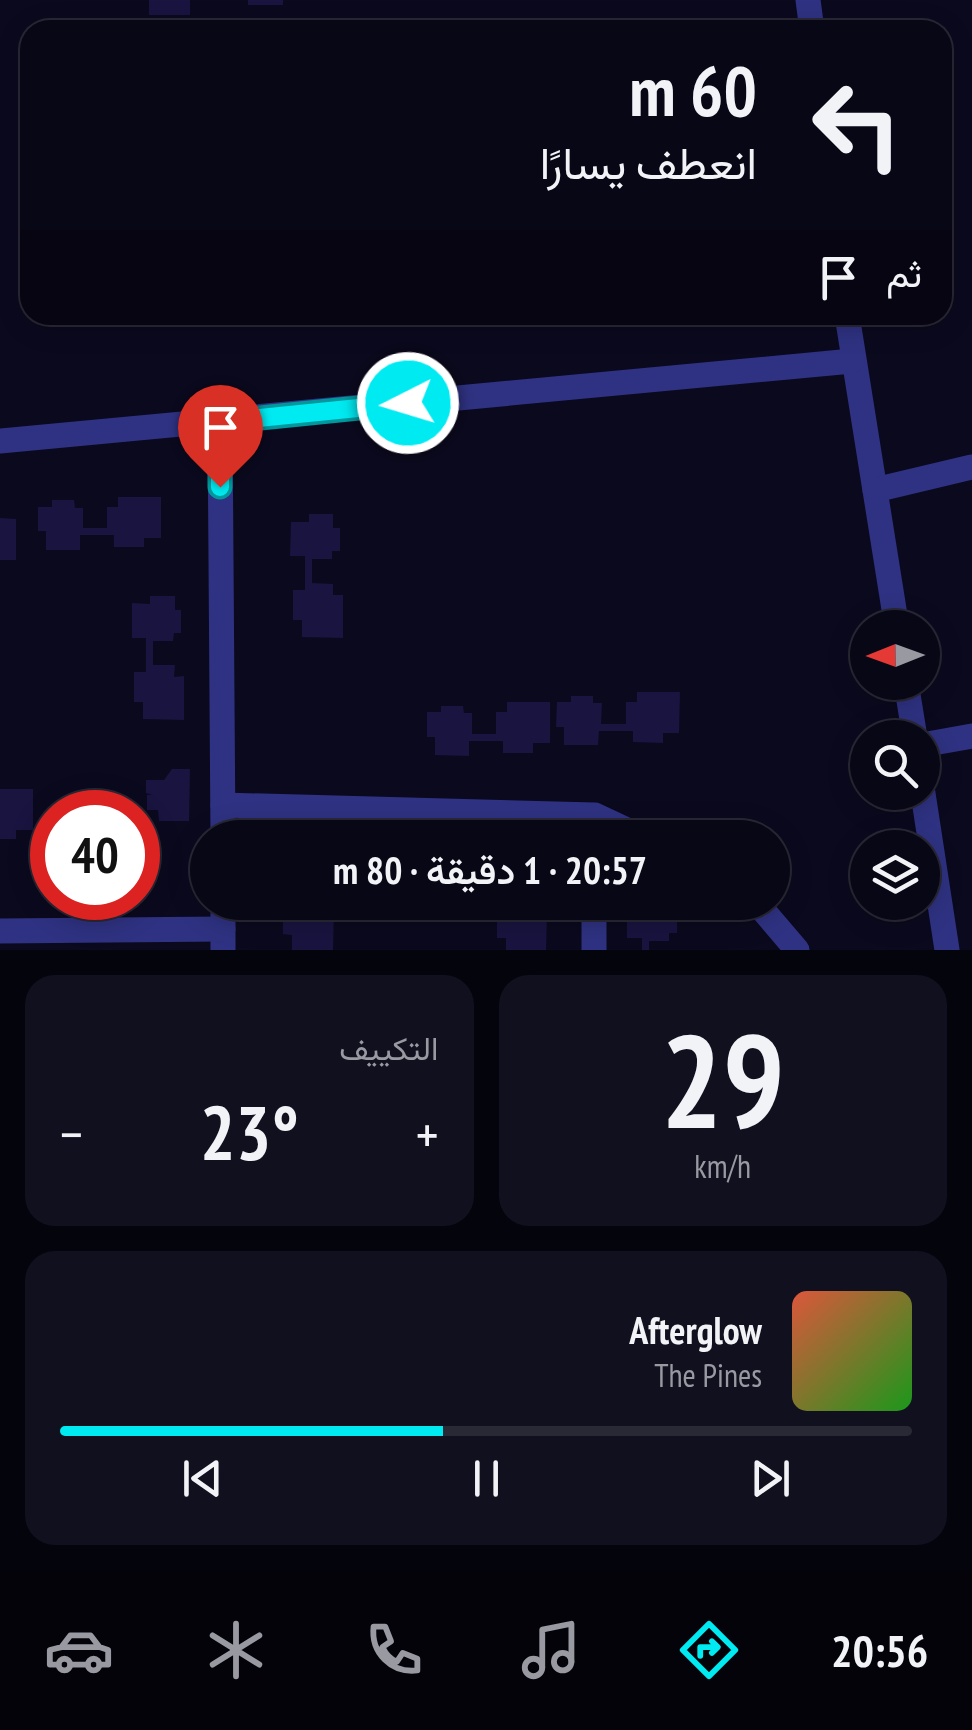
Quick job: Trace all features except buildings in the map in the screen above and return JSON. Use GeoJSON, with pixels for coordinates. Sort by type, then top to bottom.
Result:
{"type":"FeatureCollection","features":[{"type":"Feature","properties":{"kind":"street"},"geometry":{"type":"LineString","coordinates":[[848,325],[895,610]]}},
{"type":"Feature","properties":{"kind":"street"},"geometry":{"type":"LineString","coordinates":[[0,440],[852,361]]}},
{"type":"Feature","properties":{"kind":"street"},"geometry":{"type":"LineString","coordinates":[[220,422],[222,820]]}},
{"type":"Feature","properties":{"kind":"street"},"geometry":{"type":"LineString","coordinates":[[875,490],[972,466]]}},
{"type":"Feature","properties":{"kind":"street"},"geometry":{"type":"LineString","coordinates":[[940,742],[972,736]]}},
{"type":"Feature","properties":{"kind":"street"},"geometry":{"type":"LineString","coordinates":[[222,805],[488,820]]}},
{"type":"Feature","properties":{"kind":"street"},"geometry":{"type":"LineString","coordinates":[[926,810],[947,950]]}},
{"type":"Feature","properties":{"kind":"street"},"geometry":{"type":"LineString","coordinates":[[594,920],[594,950]]}},
{"type":"Feature","properties":{"kind":"street"},"geometry":{"type":"LineString","coordinates":[[771,920],[796,950]]}},
{"type":"Feature","properties":{"kind":"street"},"geometry":{"type":"LineString","coordinates":[[0,931],[223,927]]}},
{"type":"Feature","properties":{"kind":"route"},"geometry":{"type":"LineString","coordinates":[[220,487],[220,422],[408,403]]}}]}
